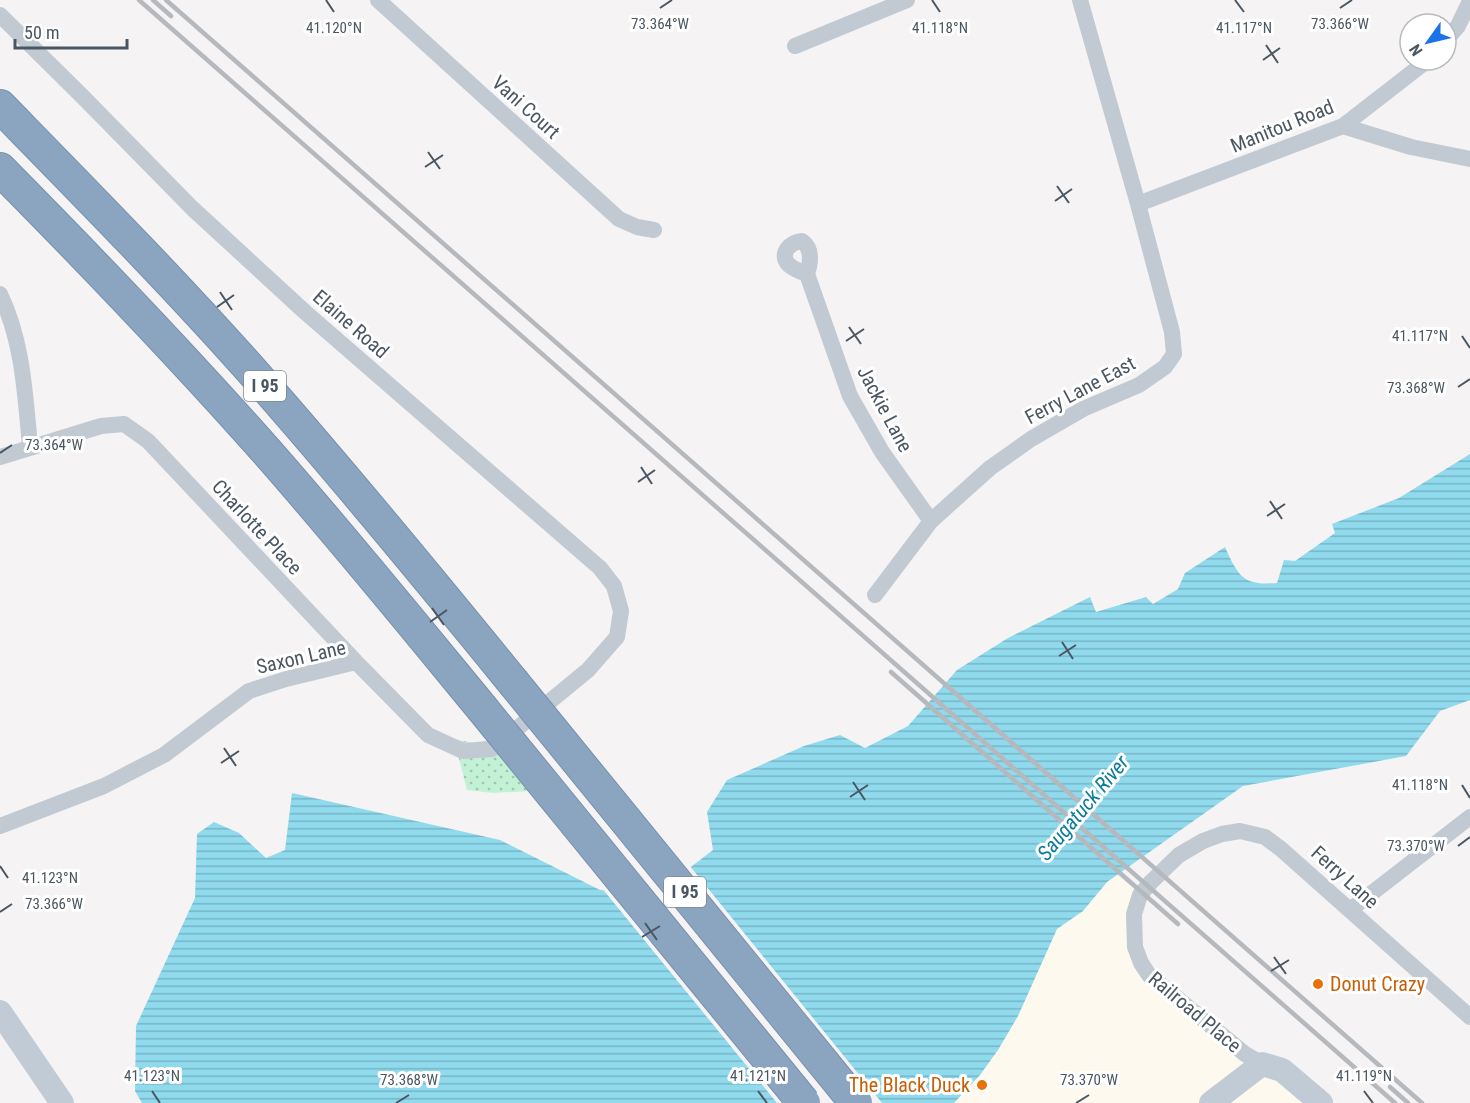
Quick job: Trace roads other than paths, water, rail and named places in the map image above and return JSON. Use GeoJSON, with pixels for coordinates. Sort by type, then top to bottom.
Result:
{"type":"FeatureCollection","features":[{"type":"Feature","properties":{"kind":"highway","name":"I 95"},"geometry":{"type":"LineString","coordinates":[[0,106],[138,248],[257,377],[358,494],[856,1103]]}},
{"type":"Feature","properties":{"kind":"highway","name":"I 95"},"geometry":{"type":"LineString","coordinates":[[0,170],[97,268],[239,421],[340,536],[804,1103]]}},
{"type":"Feature","properties":{"kind":"street","name":"Vani Court"},"geometry":{"type":"LineString","coordinates":[[378,0],[619,219],[637,227],[654,230]]}},
{"type":"Feature","properties":{"kind":"street"},"geometry":{"type":"LineString","coordinates":[[795,46],[907,0]]}},
{"type":"Feature","properties":{"kind":"street","name":"Ferry Lane East"},"geometry":{"type":"LineString","coordinates":[[875,595],[931,521],[990,468],[1031,439],[1083,409],[1139,385],[1165,367],[1173,354],[1172,332],[1080,0]]}},
{"type":"Feature","properties":{"kind":"street"},"geometry":{"type":"LineString","coordinates":[[1458,26],[1470,2]]}},
{"type":"Feature","properties":{"kind":"street","name":"Elaine Road"},"geometry":{"type":"LineString","coordinates":[[0,15],[192,207],[305,312],[600,568],[614,586],[621,611],[617,637],[588,670]]}},
{"type":"Feature","properties":{"kind":"street","name":"Manitou Road"},"geometry":{"type":"LineString","coordinates":[[1138,204],[1343,126],[1413,72]]}},
{"type":"Feature","properties":{"kind":"street"},"geometry":{"type":"LineString","coordinates":[[1343,126],[1412,147],[1470,159]]}},
{"type":"Feature","properties":{"kind":"street","name":"Jackie Lane"},"geometry":{"type":"LineString","coordinates":[[807,274],[850,396],[882,452],[931,521]]}},
{"type":"Feature","properties":{"kind":"street"},"geometry":{"type":"LineString","coordinates":[[0,294],[10,315],[22,364],[30,446],[0,457]]}},
{"type":"Feature","properties":{"kind":"street","name":"Charlotte Place"},"geometry":{"type":"LineString","coordinates":[[30,446],[101,426],[124,424],[148,441],[356,662]]}},
{"type":"Feature","properties":{"kind":"street","name":"Saxon Lane"},"geometry":{"type":"LineString","coordinates":[[0,826],[104,786],[164,754],[249,691],[286,679],[356,662],[428,735],[463,751],[492,749],[588,670]]}},
{"type":"Feature","properties":{"kind":"street"},"geometry":{"type":"LineString","coordinates":[[1350,910],[1470,817]]}},
{"type":"Feature","properties":{"kind":"street","name":"Ferry Lane"},"geometry":{"type":"LineString","coordinates":[[1173,860],[1186,850],[1212,837],[1232,831],[1257,834],[1281,849],[1470,1017]]}},
{"type":"Feature","properties":{"kind":"street","name":"Railroad Place"},"geometry":{"type":"LineString","coordinates":[[1173,860],[1151,882],[1137,901],[1133,932],[1135,948],[1141,963],[1155,981],[1245,1054],[1262,1064],[1282,1070],[1321,1103]]}},
{"type":"Feature","properties":{"kind":"street"},"geometry":{"type":"LineString","coordinates":[[3,1022],[62,1103]]}},
{"type":"Feature","properties":{"kind":"street"},"geometry":{"type":"LineString","coordinates":[[1211,1103],[1262,1064]]}},
{"type":"Feature","properties":{"kind":"water","name":"Saugatuck River"},"geometry":{"type":"Polygon","coordinates":[[[1470,454],[1470,700],[1440,711],[1406,756],[1243,786],[1107,882],[1083,911],[1057,929],[1018,1016],[998,1050],[980,1075],[954,1103],[142,1103],[135,1091],[136,1026],[195,898],[197,834],[214,822],[239,833],[266,858],[285,850],[292,793],[500,840],[600,890],[657,893],[713,850],[707,812],[727,780],[804,746],[840,735],[865,748],[908,726],[957,670],[1008,638],[1090,597],[1096,612],[1146,597],[1153,604],[1178,589],[1185,573],[1225,547],[1243,577],[1256,583],[1277,583],[1284,560],[1295,561],[1335,533],[1332,524],[1399,498],[1470,454]]]}},
{"type":"Feature","properties":{"kind":"railway"},"geometry":{"type":"LineString","coordinates":[[139,0],[1395,1103]]}},
{"type":"Feature","properties":{"kind":"railway"},"geometry":{"type":"LineString","coordinates":[[153,0],[171,16]]}},
{"type":"Feature","properties":{"kind":"railway"},"geometry":{"type":"LineString","coordinates":[[166,0],[1422,1103]]}},
{"type":"Feature","properties":{"kind":"railway"},"geometry":{"type":"LineString","coordinates":[[891,672],[1178,924]]}},
{"type":"Feature","properties":{"kind":"railway"},"geometry":{"type":"LineString","coordinates":[[1390,1087],[1408,1103]]}},
{"type":"Feature","properties":{"kind":"place","name":"Donut Crazy"},"geometry":{"type":"Point","coordinates":[1318,984]}},
{"type":"Feature","properties":{"kind":"place","name":"The Black Duck"},"geometry":{"type":"Point","coordinates":[982,1085]}}]}
